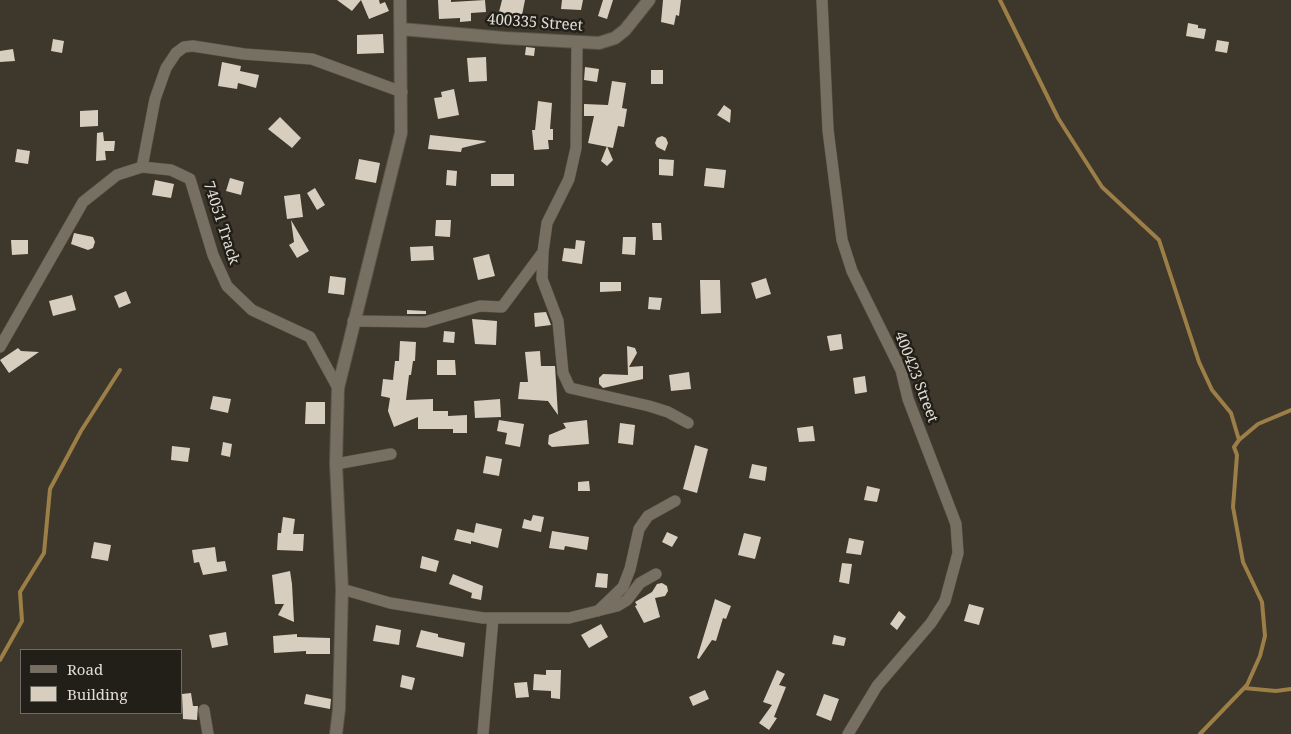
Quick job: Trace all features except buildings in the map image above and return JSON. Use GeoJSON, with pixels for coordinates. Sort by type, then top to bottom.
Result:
{"type":"FeatureCollection","features":[{"type":"Feature","properties":{"kind":"street"},"geometry":{"type":"LineString","coordinates":[[336,734],[339,709],[342,589],[336,464],[338,388],[353,321],[387,196],[401,133],[400,0]]}},
{"type":"Feature","properties":{"kind":"street","name":"400335 Street"},"geometry":{"type":"LineString","coordinates":[[401,29],[577,43],[599,43],[615,38],[625,30],[650,0]]}},
{"type":"Feature","properties":{"kind":"street","name":"400423 Street"},"geometry":{"type":"LineString","coordinates":[[822,0],[828,130],[842,240],[852,271],[901,370],[908,399],[956,524],[958,553],[945,601],[931,623],[877,686],[848,734]]}},
{"type":"Feature","properties":{"kind":"street"},"geometry":{"type":"LineString","coordinates":[[577,43],[577,121],[573,168],[547,223],[543,252],[542,279],[558,321],[562,373],[570,388],[649,406],[668,412],[688,423]]}},
{"type":"Feature","properties":{"kind":"street"},"geometry":{"type":"LineString","coordinates":[[142,167],[155,99],[166,68],[176,53],[184,47],[192,46],[244,54],[312,59],[402,92]]}},
{"type":"Feature","properties":{"kind":"street","name":"74051 Track"},"geometry":{"type":"LineString","coordinates":[[0,347],[83,202],[117,175],[142,167],[171,170],[190,179],[213,255],[227,286],[252,310],[310,337],[338,388]]}},
{"type":"Feature","properties":{"kind":"street"},"geometry":{"type":"LineString","coordinates":[[353,321],[425,322],[480,306],[502,306],[543,252]]}},
{"type":"Feature","properties":{"kind":"street"},"geometry":{"type":"LineString","coordinates":[[336,464],[391,454]]}},
{"type":"Feature","properties":{"kind":"street"},"geometry":{"type":"LineString","coordinates":[[597,612],[623,587],[630,569],[639,529],[648,516],[675,501]]}},
{"type":"Feature","properties":{"kind":"street"},"geometry":{"type":"LineString","coordinates":[[342,589],[390,603],[493,618],[569,618],[617,606],[626,600],[640,583],[656,574]]}},
{"type":"Feature","properties":{"kind":"street"},"geometry":{"type":"LineString","coordinates":[[483,734],[493,618]]}},
{"type":"Feature","properties":{"kind":"street"},"geometry":{"type":"LineString","coordinates":[[204,710],[208,734]]}},
{"type":"Feature","properties":{"kind":"waterway"},"geometry":{"type":"LineString","coordinates":[[1000,0],[1058,118],[1102,187],[1159,240],[1199,362],[1212,390],[1231,413],[1239,440]]}},
{"type":"Feature","properties":{"kind":"waterway"},"geometry":{"type":"LineString","coordinates":[[0,660],[22,621],[20,592],[44,553],[50,489],[81,431],[120,370]]}},
{"type":"Feature","properties":{"kind":"waterway"},"geometry":{"type":"LineString","coordinates":[[1200,734],[1247,685],[1260,656],[1265,636],[1262,602],[1243,562],[1233,507],[1237,455],[1234,447],[1239,440],[1258,424],[1291,410]]}},
{"type":"Feature","properties":{"kind":"waterway"},"geometry":{"type":"LineString","coordinates":[[1244,688],[1276,691],[1291,689]]}}]}
